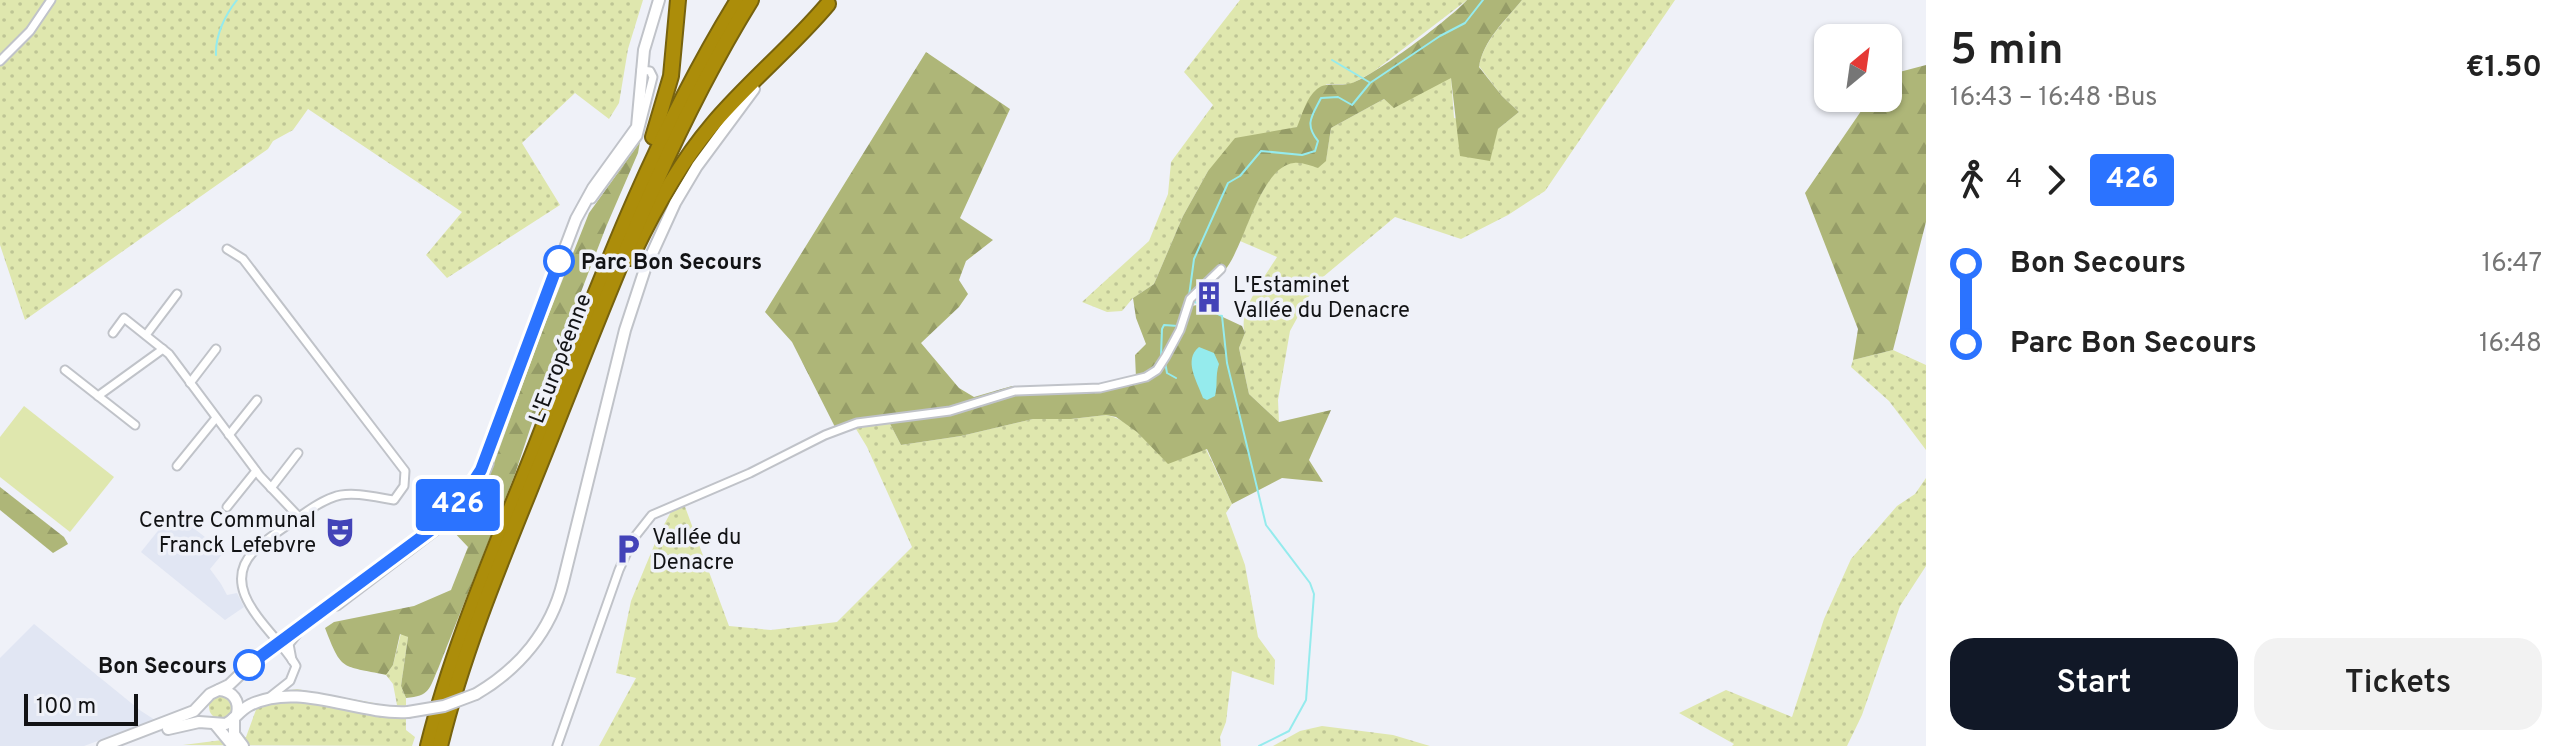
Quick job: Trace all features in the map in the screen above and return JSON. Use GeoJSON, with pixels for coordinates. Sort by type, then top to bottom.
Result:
{"type":"FeatureCollection","features":[{"type":"Feature","properties":{"kind":"highway"},"geometry":{"type":"LineString","coordinates":[[639,188],[639,173],[660,118],[671,76],[678,0]]}},
{"type":"Feature","properties":{"kind":"highway","name":"L'Européenne"},"geometry":{"type":"LineString","coordinates":[[428,746],[446,679],[471,608],[639,188],[688,86],[738,0]]}},
{"type":"Feature","properties":{"kind":"highway","name":"L'Européenne"},"geometry":{"type":"LineString","coordinates":[[440,746],[472,638],[656,178],[695,97],[751,0]]}},
{"type":"Feature","properties":{"kind":"highway"},"geometry":{"type":"LineString","coordinates":[[558,419],[643,233],[676,175],[721,115],[828,4]]}},
{"type":"Feature","properties":{"kind":"main road"},"geometry":{"type":"LineString","coordinates":[[103,746],[194,711],[210,694],[230,684],[248,665],[431,530],[457,507],[481,470],[578,214],[633,135],[640,113],[641,70],[647,37],[659,0]]}},
{"type":"Feature","properties":{"kind":"main road"},"geometry":{"type":"LineString","coordinates":[[117,746],[180,725],[199,722],[226,724],[247,707],[266,699],[291,695],[376,711],[408,712],[444,706],[476,694],[505,675],[525,656],[556,606],[628,317],[650,256],[675,203],[705,154],[740,106],[806,35],[828,4]]}},
{"type":"Feature","properties":{"kind":"main road"},"geometry":{"type":"LineString","coordinates":[[219,690],[229,692],[236,699],[234,734],[243,746]]}},
{"type":"Feature","properties":{"kind":"main road"},"geometry":{"type":"LineString","coordinates":[[204,702],[205,714],[233,746]]}},
{"type":"Feature","properties":{"kind":"street"},"geometry":{"type":"LineString","coordinates":[[0,61],[30,31],[51,0]]}},
{"type":"Feature","properties":{"kind":"street"},"geometry":{"type":"LineString","coordinates":[[546,301],[584,213],[640,132],[653,77],[648,70],[641,70]]}},
{"type":"Feature","properties":{"kind":"street"},"geometry":{"type":"LineString","coordinates":[[227,249],[243,259],[405,471],[404,486],[394,500],[357,493],[325,498],[253,551],[245,563],[242,575],[245,597],[292,660]]}},
{"type":"Feature","properties":{"kind":"street"},"geometry":{"type":"LineString","coordinates":[[557,746],[619,570],[633,539],[652,515],[857,423],[950,411],[1015,391],[1107,387],[1146,377],[1162,363],[1180,330],[1193,296],[1221,269]]}},
{"type":"Feature","properties":{"kind":"street"},"geometry":{"type":"LineString","coordinates":[[146,335],[177,294]]}},
{"type":"Feature","properties":{"kind":"street"},"geometry":{"type":"LineString","coordinates":[[113,333],[124,318],[163,349],[256,471],[299,517]]}},
{"type":"Feature","properties":{"kind":"street"},"geometry":{"type":"LineString","coordinates":[[98,396],[163,349]]}},
{"type":"Feature","properties":{"kind":"street"},"geometry":{"type":"LineString","coordinates":[[190,383],[216,349]]}},
{"type":"Feature","properties":{"kind":"street"},"geometry":{"type":"LineString","coordinates":[[266,699],[292,679],[296,670],[289,646],[292,638],[430,537],[475,495],[527,351]]}},
{"type":"Feature","properties":{"kind":"street"},"geometry":{"type":"LineString","coordinates":[[65,370],[135,425]]}},
{"type":"Feature","properties":{"kind":"street"},"geometry":{"type":"LineString","coordinates":[[229,435],[257,400]]}},
{"type":"Feature","properties":{"kind":"street"},"geometry":{"type":"LineString","coordinates":[[177,466],[216,418]]}},
{"type":"Feature","properties":{"kind":"street"},"geometry":{"type":"LineString","coordinates":[[271,488],[298,453]]}},
{"type":"Feature","properties":{"kind":"street"},"geometry":{"type":"LineString","coordinates":[[227,507],[256,471]]}},
{"type":"Feature","properties":{"kind":"shaded area"},"geometry":{"type":"Polygon","coordinates":[[[173,512],[224,552],[210,569],[227,595],[237,593],[244,607],[225,620],[141,552],[173,512]]]}},
{"type":"Feature","properties":{"kind":"shaded area"},"geometry":{"type":"Polygon","coordinates":[[[34,624],[155,720],[84,746],[0,746],[0,658],[34,624]]]}},
{"type":"Feature","properties":{"kind":"green space"},"geometry":{"type":"Polygon","coordinates":[[[0,0],[643,0],[628,49],[619,103],[609,119],[575,93],[522,143],[560,205],[447,278],[426,255],[462,212],[308,109],[293,130],[273,141],[268,149],[25,320],[0,245],[0,0]]]}},
{"type":"Feature","properties":{"kind":"green space"},"geometry":{"type":"Polygon","coordinates":[[[1240,0],[1467,0],[1373,72],[1351,84],[1327,84],[1311,96],[1298,127],[1269,134],[1208,171],[1183,216],[1154,284],[1133,298],[1122,311],[1107,312],[1082,302],[1149,241],[1168,194],[1171,162],[1213,105],[1184,72],[1240,0]]]}},
{"type":"Feature","properties":{"kind":"green space"},"geometry":{"type":"Polygon","coordinates":[[[1467,0],[1522,0],[1490,39],[1479,67],[1519,112],[1498,129],[1490,161],[1460,156],[1451,78],[1394,108],[1384,99],[1331,128],[1326,161],[1318,168],[1294,163],[1282,167],[1262,192],[1225,270],[1192,306],[1197,305],[1242,326],[1245,333],[1239,348],[1249,394],[1279,422],[1331,410],[1309,460],[1323,482],[1282,478],[1232,504],[1207,449],[1168,464],[1137,432],[1116,417],[1106,415],[1033,419],[961,436],[901,445],[886,416],[836,429],[792,342],[765,312],[926,52],[1010,109],[960,218],[993,240],[966,261],[959,280],[968,294],[959,307],[921,343],[959,388],[974,397],[1012,386],[1048,391],[1081,389],[1136,378],[1135,355],[1146,344],[1136,318],[1133,298],[1154,284],[1183,216],[1208,171],[1235,138],[1297,127],[1307,102],[1317,89],[1325,85],[1352,83],[1377,70],[1412,46],[1467,0]]]}},
{"type":"Feature","properties":{"kind":"green space"},"geometry":{"type":"Polygon","coordinates":[[[1522,0],[1675,0],[1545,191],[1508,215],[1461,239],[1395,217],[1317,282],[1290,331],[1278,400],[1279,422],[1249,394],[1239,348],[1245,333],[1245,315],[1249,304],[1277,257],[1240,241],[1263,191],[1275,173],[1286,164],[1326,160],[1331,128],[1384,99],[1394,107],[1451,77],[1454,118],[1498,129],[1519,112],[1479,66],[1491,39],[1522,0]]]}},
{"type":"Feature","properties":{"kind":"green space"},"geometry":{"type":"Polygon","coordinates":[[[1926,65],[1926,222],[1893,350],[1853,360],[1858,329],[1805,193],[1860,112],[1902,112],[1902,71],[1926,65]]]}},
{"type":"Feature","properties":{"kind":"green space"},"geometry":{"type":"Polygon","coordinates":[[[640,142],[433,682],[424,693],[406,698],[401,686],[408,637],[400,634],[393,665],[386,675],[345,664],[335,652],[325,628],[334,622],[414,606],[451,590],[468,547],[451,529],[476,505],[489,477],[589,213],[640,142]]]}},
{"type":"Feature","properties":{"kind":"green space"},"geometry":{"type":"Polygon","coordinates":[[[1893,350],[1926,365],[1926,450],[1889,401],[1851,367],[1853,360],[1893,350]]]}},
{"type":"Feature","properties":{"kind":"green space"},"geometry":{"type":"Polygon","coordinates":[[[24,406],[114,477],[70,532],[0,477],[0,437],[24,406]]]}},
{"type":"Feature","properties":{"kind":"green space"},"geometry":{"type":"Polygon","coordinates":[[[1106,415],[1133,428],[1168,463],[1206,449],[1232,504],[1226,513],[1245,565],[1258,637],[1275,660],[1274,685],[1232,671],[1221,746],[599,746],[636,678],[616,673],[631,601],[673,508],[684,504],[729,626],[771,630],[837,622],[912,547],[867,447],[853,424],[886,416],[901,445],[961,436],[1033,419],[1106,415]]]}},
{"type":"Feature","properties":{"kind":"green space"},"geometry":{"type":"Polygon","coordinates":[[[1926,478],[1926,566],[1900,606],[1862,715],[1847,746],[1732,746],[1734,744],[1679,713],[1726,690],[1792,717],[1824,619],[1851,559],[1897,506],[1915,494],[1926,478]]]}},
{"type":"Feature","properties":{"kind":"green space"},"geometry":{"type":"Polygon","coordinates":[[[0,487],[64,537],[68,544],[53,553],[0,510],[0,487]]]}},
{"type":"Feature","properties":{"kind":"green space"},"geometry":{"type":"Polygon","coordinates":[[[401,633],[408,637],[401,686],[406,698],[406,730],[415,737],[412,746],[183,745],[246,737],[257,707],[285,691],[297,689],[397,705],[393,684],[386,675],[393,665],[401,633]]]}},
{"type":"Feature","properties":{"kind":"green space"},"geometry":{"type":"Polygon","coordinates":[[[221,695],[230,698],[233,707],[230,716],[221,719],[212,716],[209,707],[212,698],[221,695]]]}},
{"type":"Feature","properties":{"kind":"green space"},"geometry":{"type":"Polygon","coordinates":[[[1322,726],[1393,735],[1430,746],[1273,746],[1300,731],[1322,726]]]}},
{"type":"Feature","properties":{"kind":"water"},"geometry":{"type":"Polygon","coordinates":[[[1199,347],[1214,353],[1219,364],[1215,396],[1207,400],[1203,398],[1192,364],[1194,352],[1199,347]]]}},
{"type":"Feature","properties":{"kind":"waterway"},"geometry":{"type":"LineString","coordinates":[[216,55],[222,26],[237,0]]}},
{"type":"Feature","properties":{"kind":"waterway"},"geometry":{"type":"LineString","coordinates":[[1189,296],[1194,259],[1228,183],[1240,176],[1261,151],[1302,155],[1315,151],[1318,141],[1310,125],[1321,98],[1338,97],[1352,105],[1370,83],[1465,23],[1483,0]]}},
{"type":"Feature","properties":{"kind":"waterway"},"geometry":{"type":"LineString","coordinates":[[1332,60],[1369,82]]}},
{"type":"Feature","properties":{"kind":"waterway"},"geometry":{"type":"LineString","coordinates":[[1193,301],[1222,316],[1227,363],[1266,525],[1310,583],[1314,594],[1306,700],[1289,731],[1259,746]]}},
{"type":"Feature","properties":{"kind":"waterway"},"geometry":{"type":"LineString","coordinates":[[1161,356],[1162,329],[1164,325],[1178,326],[1182,311]]}},
{"type":"Feature","properties":{"kind":"waterway"},"geometry":{"type":"LineString","coordinates":[[1165,362],[1167,373],[1176,378]]}},
{"type":"Feature","properties":{"kind":"bus line","name":"426"},"geometry":{"type":"LineString","coordinates":[[249,665],[431,530],[457,507],[481,470],[559,261]]}},
{"type":"Feature","properties":{"kind":"place","name":"Parc Bon Secours"},"geometry":{"type":"Point","coordinates":[559,261]}},
{"type":"Feature","properties":{"kind":"place","name":"L'Estaminet Vallée du Denacre"},"geometry":{"type":"Point","coordinates":[1209,297]}},
{"type":"Feature","properties":{"kind":"place","name":"Centre Communal Franck Lefebvre"},"geometry":{"type":"Point","coordinates":[340,532]}},
{"type":"Feature","properties":{"kind":"place","name":"Vallée du Denacre"},"geometry":{"type":"Point","coordinates":[628,549]}},
{"type":"Feature","properties":{"kind":"place","name":"Bon Secours"},"geometry":{"type":"Point","coordinates":[249,665]}}]}
